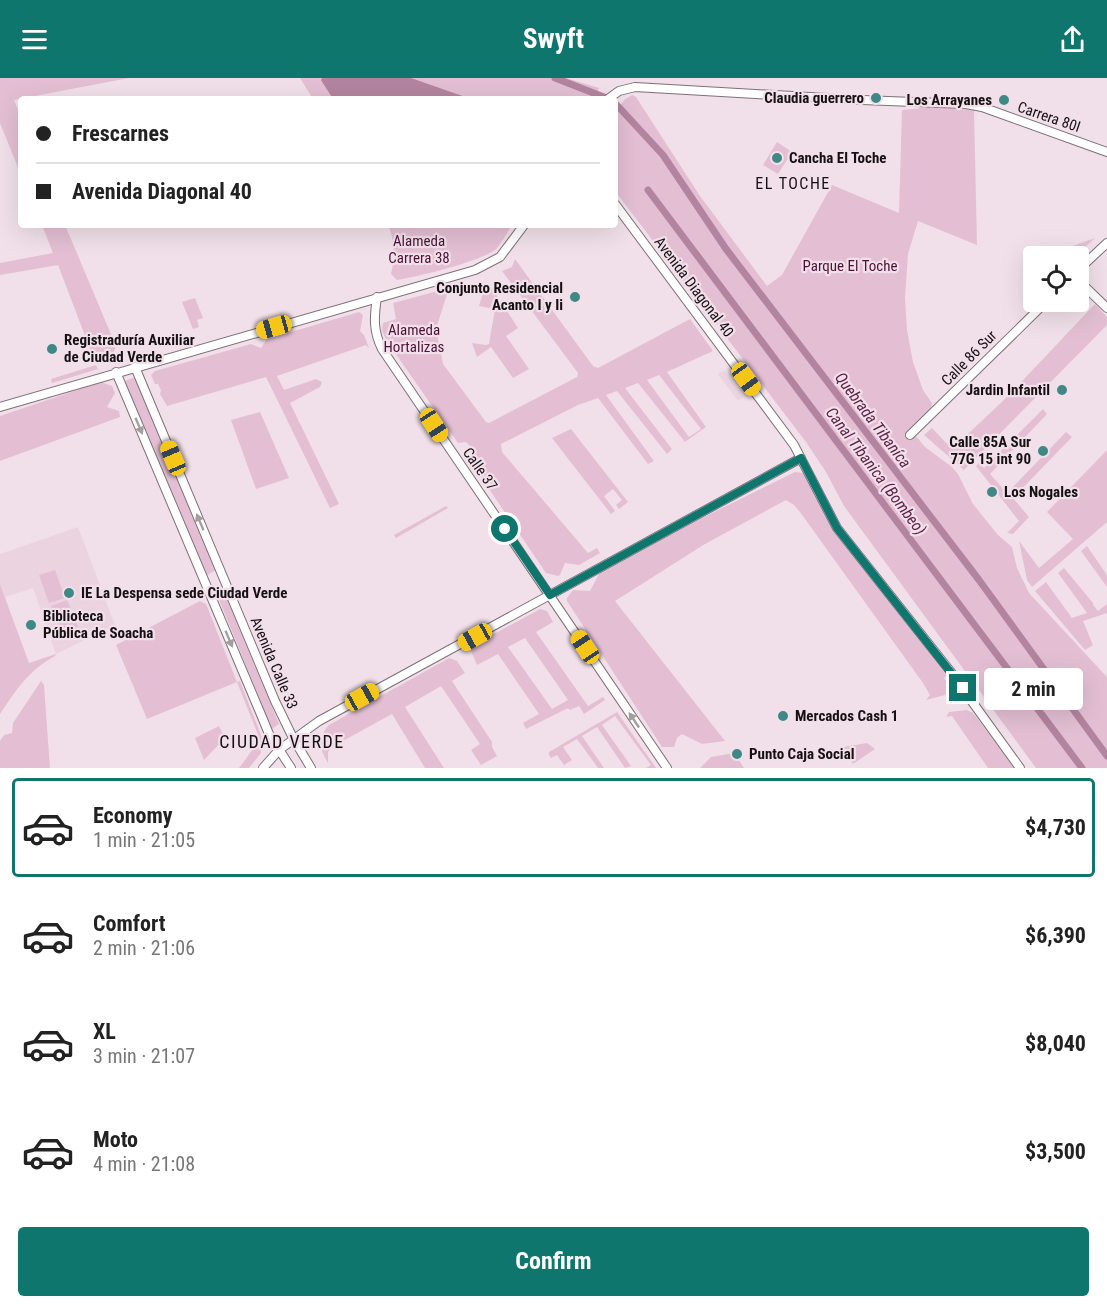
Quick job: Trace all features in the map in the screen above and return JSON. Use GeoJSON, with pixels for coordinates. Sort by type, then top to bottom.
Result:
{"type":"FeatureCollection","features":[{"type":"Feature","properties":{"kind":"main road","name":"Carrera 80I"},"geometry":{"type":"LineString","coordinates":[[612,96],[624,89],[635,87],[862,100],[961,103],[982,107],[1107,152]]}},
{"type":"Feature","properties":{"kind":"main road","name":"Avenida Diagonal 40"},"geometry":{"type":"LineString","coordinates":[[618,208],[794,445],[837,528],[953,675],[1020,768]]}},
{"type":"Feature","properties":{"kind":"main road"},"geometry":{"type":"LineString","coordinates":[[0,407],[475,270],[506,252],[522,228]]}},
{"type":"Feature","properties":{"kind":"main road"},"geometry":{"type":"LineString","coordinates":[[1089,260],[1107,243]]}},
{"type":"Feature","properties":{"kind":"main road"},"geometry":{"type":"LineString","coordinates":[[1089,291],[1107,308]]}},
{"type":"Feature","properties":{"kind":"main road","name":"Calle 37"},"geometry":{"type":"LineString","coordinates":[[377,297],[374,323],[376,336],[382,349],[667,768]]}},
{"type":"Feature","properties":{"kind":"main road","name":"Calle 86 Sur"},"geometry":{"type":"LineString","coordinates":[[910,435],[1036,312]]}},
{"type":"Feature","properties":{"kind":"main road","name":"Avenida Calle 33"},"geometry":{"type":"LineString","coordinates":[[135,367],[275,701],[311,768]]}},
{"type":"Feature","properties":{"kind":"main road"},"geometry":{"type":"LineString","coordinates":[[116,372],[262,717],[291,768]]}},
{"type":"Feature","properties":{"kind":"main road"},"geometry":{"type":"LineString","coordinates":[[263,768],[293,738],[319,721],[801,458]]}},
{"type":"Feature","properties":{"kind":"shaded area"},"geometry":{"type":"Polygon","coordinates":[[[322,78],[411,78],[462,96],[331,96],[322,78]]]}},
{"type":"Feature","properties":{"kind":"shaded area"},"geometry":{"type":"Polygon","coordinates":[[[724,370],[743,397],[738,401],[718,374],[724,370]]]}},
{"type":"Feature","properties":{"kind":"shaded area","name":"IE La Despensa sede Ciudad Verde"},"geometry":{"type":"Polygon","coordinates":[[[78,527],[115,625],[56,654],[33,588],[5,597],[0,584],[0,554],[78,527]]]}},
{"type":"Feature","properties":{"kind":"green space"},"geometry":{"type":"Polygon","coordinates":[[[0,78],[129,78],[35,96],[18,96],[18,99],[14,100],[18,110],[18,168],[0,123],[0,78]]]}},
{"type":"Feature","properties":{"kind":"green space"},"geometry":{"type":"Polygon","coordinates":[[[300,78],[566,78],[599,88],[595,96],[311,96],[300,78]]]}},
{"type":"Feature","properties":{"kind":"green space","name":"Parque El Toche"},"geometry":{"type":"Polygon","coordinates":[[[632,95],[636,97],[700,196],[767,286],[782,275],[832,185],[899,213],[902,110],[935,107],[974,110],[977,245],[918,221],[908,254],[905,298],[907,330],[913,362],[923,390],[932,403],[931,408],[910,429],[925,447],[958,474],[973,504],[998,535],[1012,547],[1017,568],[1029,593],[1107,677],[1107,768],[1036,768],[844,506],[826,472],[806,442],[618,195],[618,109],[624,100],[632,95]]]}},
{"type":"Feature","properties":{"kind":"green space","name":"Cancha El Toche"},"geometry":{"type":"Polygon","coordinates":[[[777,142],[792,152],[778,174],[763,165],[777,142]]]}},
{"type":"Feature","properties":{"kind":"green space"},"geometry":{"type":"Polygon","coordinates":[[[43,228],[66,228],[116,346],[112,357],[95,362],[58,265],[0,275],[0,263],[53,253],[43,228]]]}},
{"type":"Feature","properties":{"kind":"green space","name":"Alameda Carrera 38"},"geometry":{"type":"Polygon","coordinates":[[[389,228],[510,228],[498,247],[489,254],[449,268],[397,280],[391,274],[394,249],[389,228]]]}},
{"type":"Feature","properties":{"kind":"green space"},"geometry":{"type":"Polygon","coordinates":[[[1095,238],[1087,246],[1073,246],[1095,238]]]}},
{"type":"Feature","properties":{"kind":"green space","name":"Alameda Hortalizas"},"geometry":{"type":"Polygon","coordinates":[[[515,259],[593,366],[598,368],[690,319],[713,351],[667,372],[706,427],[685,442],[638,383],[625,388],[672,449],[667,454],[617,391],[606,395],[654,461],[648,464],[598,398],[578,405],[501,444],[502,452],[588,553],[597,548],[600,553],[579,565],[565,563],[558,576],[546,573],[468,458],[471,453],[470,446],[466,442],[458,443],[386,340],[382,330],[383,323],[396,319],[393,303],[449,288],[436,329],[443,364],[489,423],[577,377],[578,373],[502,271],[512,267],[515,259]],[[659,375],[647,380],[689,437],[701,429],[659,375]]]}},
{"type":"Feature","properties":{"kind":"green space"},"geometry":{"type":"Polygon","coordinates":[[[492,288],[518,328],[506,336],[529,369],[513,378],[491,347],[477,357],[472,343],[489,344],[495,309],[479,306],[484,289],[492,288]]]}},
{"type":"Feature","properties":{"kind":"green space"},"geometry":{"type":"Polygon","coordinates":[[[195,298],[203,318],[197,320],[199,327],[193,329],[182,302],[195,298]]]}},
{"type":"Feature","properties":{"kind":"green space"},"geometry":{"type":"Polygon","coordinates":[[[1095,304],[1107,317],[1107,325],[964,470],[924,435],[932,428],[952,449],[1006,398],[1095,304]]]}},
{"type":"Feature","properties":{"kind":"green space"},"geometry":{"type":"Polygon","coordinates":[[[359,312],[363,315],[360,331],[369,348],[366,345],[277,376],[284,390],[316,379],[322,382],[320,387],[290,403],[339,504],[330,508],[266,377],[167,406],[160,394],[158,384],[155,384],[151,375],[155,371],[251,344],[261,348],[267,339],[359,312]]]}},
{"type":"Feature","properties":{"kind":"green space"},"geometry":{"type":"Polygon","coordinates":[[[96,365],[98,369],[52,383],[51,379],[96,365]]]}},
{"type":"Feature","properties":{"kind":"green space"},"geometry":{"type":"Polygon","coordinates":[[[135,377],[216,570],[207,575],[125,381],[135,377]]]}},
{"type":"Feature","properties":{"kind":"green space"},"geometry":{"type":"Polygon","coordinates":[[[101,382],[112,386],[115,393],[107,407],[119,411],[120,417],[0,461],[0,416],[101,382]]]}},
{"type":"Feature","properties":{"kind":"green space"},"geometry":{"type":"Polygon","coordinates":[[[1043,409],[1047,414],[990,474],[1007,493],[1066,432],[1072,437],[1013,498],[1029,517],[1013,534],[1007,533],[1019,521],[976,466],[979,463],[984,468],[1043,409]]]}},
{"type":"Feature","properties":{"kind":"green space"},"geometry":{"type":"Polygon","coordinates":[[[260,412],[289,478],[256,489],[231,420],[260,412]]]}},
{"type":"Feature","properties":{"kind":"green space"},"geometry":{"type":"Polygon","coordinates":[[[571,429],[628,502],[619,509],[616,505],[622,500],[613,489],[604,496],[615,511],[611,514],[552,438],[571,429]]]}},
{"type":"Feature","properties":{"kind":"green space"},"geometry":{"type":"Polygon","coordinates":[[[1107,450],[1107,522],[1032,587],[1027,580],[1019,541],[1039,568],[1073,539],[1047,512],[1107,450]]]}},
{"type":"Feature","properties":{"kind":"green space"},"geometry":{"type":"Polygon","coordinates":[[[795,472],[803,473],[808,479],[814,495],[840,537],[947,676],[944,678],[951,686],[949,694],[926,700],[930,695],[923,683],[800,512],[786,500],[705,544],[615,601],[725,741],[702,744],[682,734],[677,738],[674,747],[662,747],[567,598],[573,590],[590,591],[599,574],[696,521],[795,472]]]}},
{"type":"Feature","properties":{"kind":"green space"},"geometry":{"type":"Polygon","coordinates":[[[446,506],[448,508],[396,538],[394,535],[446,506]]]}},
{"type":"Feature","properties":{"kind":"green space"},"geometry":{"type":"Polygon","coordinates":[[[1087,546],[1107,575],[1107,587],[1081,551],[1087,546]]]}},
{"type":"Feature","properties":{"kind":"green space"},"geometry":{"type":"Polygon","coordinates":[[[1064,568],[1098,611],[1107,604],[1107,613],[1083,621],[1093,645],[1085,650],[1035,591],[1046,582],[1072,618],[1087,613],[1058,573],[1064,568]]]}},
{"type":"Feature","properties":{"kind":"green space"},"geometry":{"type":"Polygon","coordinates":[[[55,570],[65,598],[49,603],[39,575],[55,570]]]}},
{"type":"Feature","properties":{"kind":"green space"},"geometry":{"type":"Polygon","coordinates":[[[0,584],[29,663],[56,654],[24,681],[0,714],[0,584]]]}},
{"type":"Feature","properties":{"kind":"green space"},"geometry":{"type":"Polygon","coordinates":[[[225,594],[279,724],[272,729],[218,597],[225,594]]]}},
{"type":"Feature","properties":{"kind":"green space"},"geometry":{"type":"Polygon","coordinates":[[[67,600],[78,627],[62,633],[51,606],[67,600]]]}},
{"type":"Feature","properties":{"kind":"green space"},"geometry":{"type":"Polygon","coordinates":[[[200,601],[206,604],[237,682],[147,719],[116,645],[200,601]]]}},
{"type":"Feature","properties":{"kind":"green space"},"geometry":{"type":"Polygon","coordinates":[[[540,609],[547,611],[553,622],[536,632],[588,706],[603,697],[605,700],[584,714],[579,706],[570,710],[568,708],[526,729],[523,723],[539,714],[498,654],[477,665],[471,651],[472,646],[540,609]],[[525,638],[508,647],[552,709],[568,700],[525,638]]]}},
{"type":"Feature","properties":{"kind":"green space"},"geometry":{"type":"Polygon","coordinates":[[[449,658],[457,661],[465,673],[452,681],[492,742],[497,756],[481,765],[471,750],[480,744],[441,686],[405,707],[444,768],[425,768],[392,714],[332,747],[328,752],[328,763],[323,753],[321,739],[329,725],[449,658]]]}},
{"type":"Feature","properties":{"kind":"green space"},"geometry":{"type":"Polygon","coordinates":[[[41,681],[44,685],[50,768],[0,768],[0,741],[4,735],[12,733],[13,723],[41,681]]]}},
{"type":"Feature","properties":{"kind":"green space"},"geometry":{"type":"Polygon","coordinates":[[[240,681],[262,738],[261,753],[249,768],[239,768],[259,741],[259,737],[237,682],[240,681]]]}},
{"type":"Feature","properties":{"kind":"green space"},"geometry":{"type":"Polygon","coordinates":[[[967,710],[973,713],[1015,768],[988,768],[952,716],[946,717],[949,712],[967,710]]]}},
{"type":"Feature","properties":{"kind":"green space"},"geometry":{"type":"Polygon","coordinates":[[[617,712],[656,768],[646,768],[651,765],[615,716],[602,725],[631,766],[625,768],[597,727],[582,736],[604,768],[598,768],[577,739],[563,747],[572,760],[564,765],[557,755],[551,758],[549,755],[549,752],[617,712]]]}},
{"type":"Feature","properties":{"kind":"green space"},"geometry":{"type":"Polygon","coordinates":[[[219,726],[225,738],[204,760],[195,738],[219,726]]]}},
{"type":"Feature","properties":{"kind":"green space"},"geometry":{"type":"Polygon","coordinates":[[[867,743],[875,749],[853,764],[844,747],[867,743]]]}},
{"type":"Feature","properties":{"kind":"green space"},"geometry":{"type":"Polygon","coordinates":[[[734,753],[744,768],[700,768],[711,757],[734,753]]]}},
{"type":"Feature","properties":{"kind":"waterway","name":"Quebrada Tibaníca"},"geometry":{"type":"LineString","coordinates":[[555,78],[601,96]]}},
{"type":"Feature","properties":{"kind":"waterway","name":"Quebrada Tibaníca"},"geometry":{"type":"LineString","coordinates":[[618,106],[663,155],[726,249],[979,580],[1107,756]]}},
{"type":"Feature","properties":{"kind":"waterway","name":"Canal Tibanica (Bombeo)"},"geometry":{"type":"LineString","coordinates":[[648,190],[1082,768]]}},
{"type":"Feature","properties":{"kind":"place","name":"Claudia guerrero"},"geometry":{"type":"Point","coordinates":[876,98]}},
{"type":"Feature","properties":{"kind":"place","name":"Los Arrayanes"},"geometry":{"type":"Point","coordinates":[1004,100]}},
{"type":"Feature","properties":{"kind":"place","name":"Cancha El Toche"},"geometry":{"type":"Point","coordinates":[777,158]}},
{"type":"Feature","properties":{"kind":"place","name":"Conjunto Residencial Acanto I y Ii"},"geometry":{"type":"Point","coordinates":[575,297]}},
{"type":"Feature","properties":{"kind":"place","name":"Registraduría Auxiliar de Ciudad Verde"},"geometry":{"type":"Point","coordinates":[52,349]}},
{"type":"Feature","properties":{"kind":"place","name":"Jardin Infantil"},"geometry":{"type":"Point","coordinates":[1062,390]}},
{"type":"Feature","properties":{"kind":"place","name":"Calle 85A Sur 77G 15 int 90"},"geometry":{"type":"Point","coordinates":[1043,451]}},
{"type":"Feature","properties":{"kind":"place","name":"Los Nogales"},"geometry":{"type":"Point","coordinates":[992,492]}},
{"type":"Feature","properties":{"kind":"place","name":"IE La Despensa sede Ciudad Verde"},"geometry":{"type":"Point","coordinates":[69,593]}},
{"type":"Feature","properties":{"kind":"place","name":"Biblioteca Pública de Soacha"},"geometry":{"type":"Point","coordinates":[31,625]}},
{"type":"Feature","properties":{"kind":"place","name":"Mercados Cash 1"},"geometry":{"type":"Point","coordinates":[783,716]}},
{"type":"Feature","properties":{"kind":"place","name":"Punto Caja Social"},"geometry":{"type":"Point","coordinates":[737,754]}},
{"type":"Feature","properties":{"kind":"district","name":"EL TOCHE"},"geometry":{"type":"Point","coordinates":[793,183]}},
{"type":"Feature","properties":{"kind":"district","name":"CIUDAD VERDE"},"geometry":{"type":"Point","coordinates":[282,741]}},
{"type":"Feature","properties":{"kind":"route"},"geometry":{"type":"LineString","coordinates":[[505,529],[550,595],[801,458],[837,528],[963,688]]}}]}
